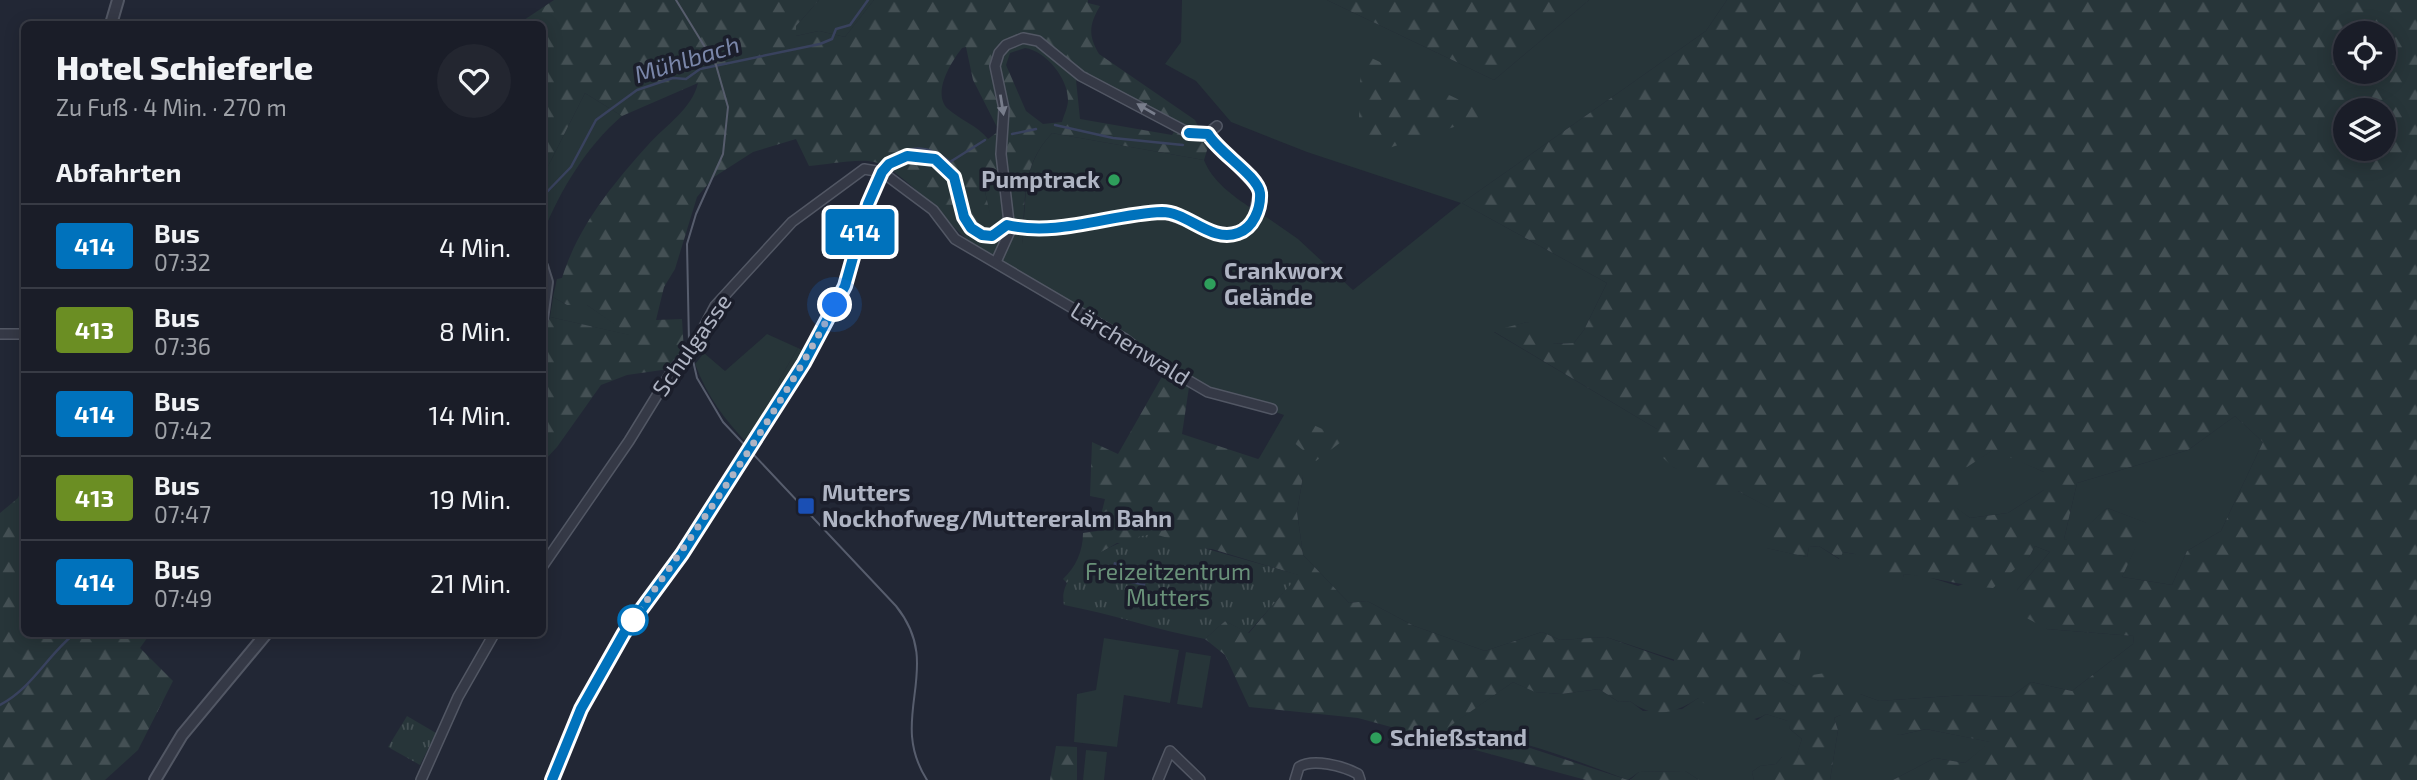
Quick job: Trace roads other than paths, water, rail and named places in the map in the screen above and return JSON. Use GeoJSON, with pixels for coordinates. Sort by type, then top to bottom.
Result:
{"type":"FeatureCollection","features":[{"type":"Feature","properties":{"kind":"street"},"geometry":{"type":"LineString","coordinates":[[112,21],[118,0]]}},
{"type":"Feature","properties":{"kind":"street"},"geometry":{"type":"LineString","coordinates":[[996,262],[1008,241],[1001,154],[1004,109],[995,66],[999,52],[1014,40],[1023,38],[1038,41],[1081,76],[1189,133],[1208,134],[1217,126]]}},
{"type":"Feature","properties":{"kind":"street"},"geometry":{"type":"LineString","coordinates":[[1007,225],[1029,228],[1056,227],[1162,212],[1216,232],[1233,234],[1245,230],[1253,222],[1260,196],[1256,183],[1213,143],[1208,134]]}},
{"type":"Feature","properties":{"kind":"street","name":"Schulgasse"},"geometry":{"type":"LineString","coordinates":[[546,561],[629,441],[671,371],[695,344],[715,306],[792,222],[856,172],[868,168],[882,172],[889,164],[907,156],[935,159],[954,177],[964,217],[971,228],[982,235],[992,236],[1007,225]]}},
{"type":"Feature","properties":{"kind":"street"},"geometry":{"type":"LineString","coordinates":[[552,780],[581,709],[624,633],[682,554],[804,363],[845,286],[868,204],[882,172]]}},
{"type":"Feature","properties":{"kind":"street","name":"Lärchenwald"},"geometry":{"type":"LineString","coordinates":[[882,172],[933,210],[955,239],[1208,392],[1272,409]]}},
{"type":"Feature","properties":{"kind":"street"},"geometry":{"type":"LineString","coordinates":[[0,334],[21,334]]}},
{"type":"Feature","properties":{"kind":"street"},"geometry":{"type":"LineString","coordinates":[[155,780],[182,735],[264,637]]}},
{"type":"Feature","properties":{"kind":"street"},"geometry":{"type":"LineString","coordinates":[[421,780],[458,697],[492,637]]}},
{"type":"Feature","properties":{"kind":"street"},"geometry":{"type":"LineString","coordinates":[[1158,780],[1170,751],[1200,780]]}},
{"type":"Feature","properties":{"kind":"street"},"geometry":{"type":"LineString","coordinates":[[1295,780],[1299,766],[1310,763],[1349,770],[1358,774],[1360,780]]}},
{"type":"Feature","properties":{"kind":"water"},"geometry":{"type":"Polygon","coordinates":[[[1114,562],[1148,569],[1145,586],[1110,579],[1114,562]]]}},
{"type":"Feature","properties":{"kind":"waterway","name":"Mühlbach"},"geometry":{"type":"LineString","coordinates":[[546,193],[571,167],[596,120],[637,90],[673,78],[686,79],[700,69],[820,44],[832,39],[836,29],[850,25],[868,0]]}},
{"type":"Feature","properties":{"kind":"waterway"},"geometry":{"type":"LineString","coordinates":[[1055,125],[1113,138],[1183,145]]}},
{"type":"Feature","properties":{"kind":"waterway"},"geometry":{"type":"LineString","coordinates":[[1012,134],[1036,129]]}},
{"type":"Feature","properties":{"kind":"waterway"},"geometry":{"type":"LineString","coordinates":[[887,159],[903,151],[919,148],[934,152],[950,162],[985,140]]}},
{"type":"Feature","properties":{"kind":"waterway","name":"Mühlbach"},"geometry":{"type":"LineString","coordinates":[[0,705],[21,690],[71,637]]}},
{"type":"Feature","properties":{"kind":"tram line"},"geometry":{"type":"LineString","coordinates":[[676,0],[716,65],[728,107],[723,154],[696,214],[687,244],[689,343],[697,378],[723,422],[896,606],[910,629],[916,650],[917,671],[912,735],[916,757],[927,780]]}},
{"type":"Feature","properties":{"kind":"place","name":"Pumptrack"},"geometry":{"type":"Point","coordinates":[1114,180]}},
{"type":"Feature","properties":{"kind":"place","name":"Crankworx Gelände"},"geometry":{"type":"Point","coordinates":[1210,284]}},
{"type":"Feature","properties":{"kind":"place","name":"Mutters Nockhofweg/Muttereralm Bahn"},"geometry":{"type":"Point","coordinates":[806,506]}},
{"type":"Feature","properties":{"kind":"place","name":"Schießstand"},"geometry":{"type":"Point","coordinates":[1376,738]}},
{"type":"Feature","properties":{"kind":"park label","name":"Freizeitzentrum Mutters"},"geometry":{"type":"Point","coordinates":[1168,585]}}]}
